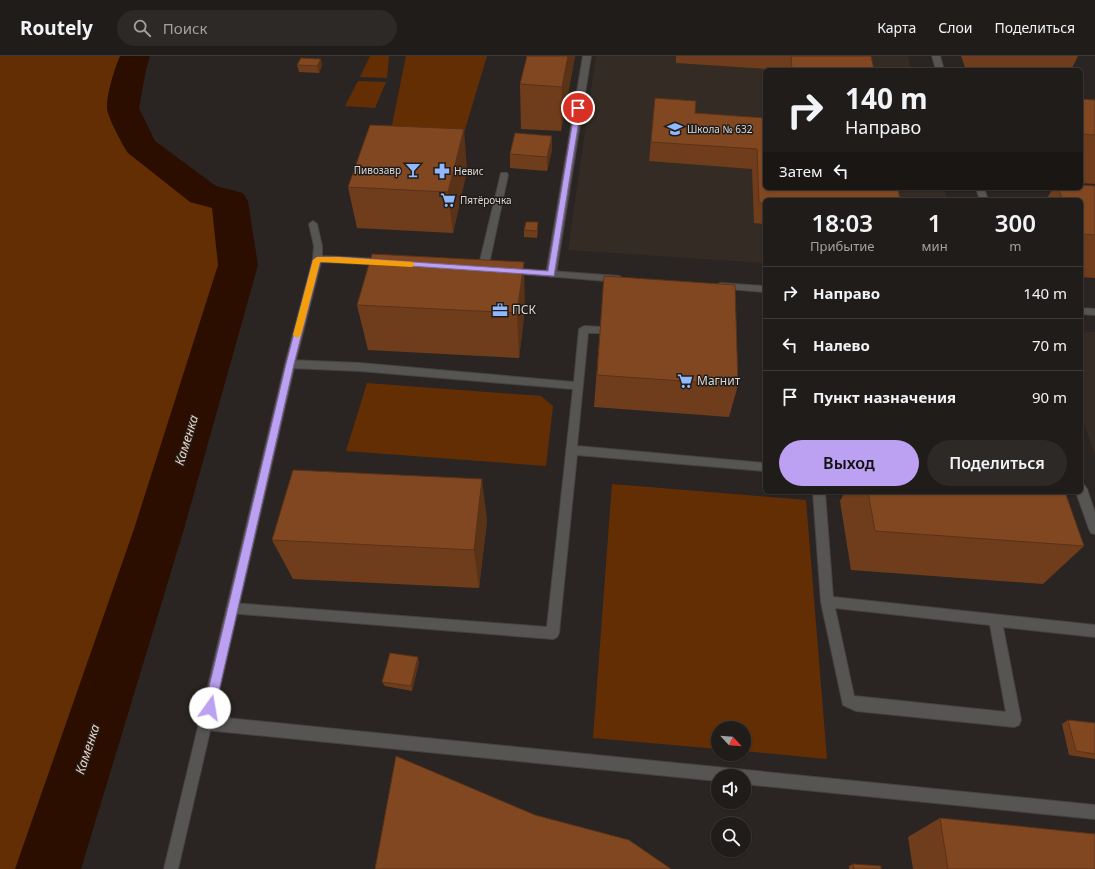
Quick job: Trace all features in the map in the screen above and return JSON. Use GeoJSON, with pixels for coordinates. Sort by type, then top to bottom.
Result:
{"type":"FeatureCollection","features":[{"type":"Feature","properties":{"kind":"street"},"geometry":{"type":"LineString","coordinates":[[551,274],[587,56]]}},
{"type":"Feature","properties":{"kind":"street"},"geometry":{"type":"LineString","coordinates":[[936,56],[939,68]]}},
{"type":"Feature","properties":{"kind":"street"},"geometry":{"type":"LineString","coordinates":[[504,175],[487,270],[627,279]]}},
{"type":"Feature","properties":{"kind":"street"},"geometry":{"type":"LineString","coordinates":[[171,869],[290,364],[317,260],[318,246],[313,224]]}},
{"type":"Feature","properties":{"kind":"street"},"geometry":{"type":"LineString","coordinates":[[317,260],[338,259],[391,263]]}},
{"type":"Feature","properties":{"kind":"street"},"geometry":{"type":"LineString","coordinates":[[712,285],[763,289]]}},
{"type":"Feature","properties":{"kind":"street"},"geometry":{"type":"LineString","coordinates":[[1083,311],[1095,312]]}},
{"type":"Feature","properties":{"kind":"street"},"geometry":{"type":"LineString","coordinates":[[232,609],[266,610],[553,633],[584,329],[600,330]]}},
{"type":"Feature","properties":{"kind":"street"},"geometry":{"type":"LineString","coordinates":[[290,364],[360,367],[578,386]]}},
{"type":"Feature","properties":{"kind":"street"},"geometry":{"type":"LineString","coordinates":[[572,450],[763,467]]}},
{"type":"Feature","properties":{"kind":"street"},"geometry":{"type":"LineString","coordinates":[[819,494],[828,602],[848,700],[856,704],[1014,720],[995,620]]}},
{"type":"Feature","properties":{"kind":"street"},"geometry":{"type":"LineString","coordinates":[[1083,494],[1095,529]]}},
{"type":"Feature","properties":{"kind":"street"},"geometry":{"type":"LineString","coordinates":[[828,602],[1095,631]]}},
{"type":"Feature","properties":{"kind":"street"},"geometry":{"type":"LineString","coordinates":[[206,723],[711,773]]}},
{"type":"Feature","properties":{"kind":"street"},"geometry":{"type":"LineString","coordinates":[[751,778],[1095,812]]}},
{"type":"Feature","properties":{"kind":"shaded area"},"geometry":{"type":"Polygon","coordinates":[[[0,56],[130,56],[111,112],[140,146],[203,194],[230,201],[238,265],[159,529],[48,869],[0,869],[0,56]]]}},
{"type":"Feature","properties":{"kind":"shaded area"},"geometry":{"type":"Polygon","coordinates":[[[370,56],[389,56],[387,78],[360,77],[370,56]]]}},
{"type":"Feature","properties":{"kind":"shaded area"},"geometry":{"type":"Polygon","coordinates":[[[406,56],[487,56],[459,150],[388,145],[406,56]]]}},
{"type":"Feature","properties":{"kind":"shaded area","name":"Школа № 632"},"geometry":{"type":"Polygon","coordinates":[[[596,56],[908,56],[911,68],[763,68],[763,190],[944,190],[946,198],[763,198],[763,263],[568,250],[596,56]]]}},
{"type":"Feature","properties":{"kind":"shaded area"},"geometry":{"type":"Polygon","coordinates":[[[358,81],[386,82],[375,108],[345,106],[358,81]]]}},
{"type":"Feature","properties":{"kind":"shaded area"},"geometry":{"type":"Polygon","coordinates":[[[1083,331],[1095,332],[1095,455],[1083,421],[1083,331]]]}},
{"type":"Feature","properties":{"kind":"shaded area"},"geometry":{"type":"Polygon","coordinates":[[[367,383],[541,396],[553,406],[546,466],[346,451],[367,383]]]}},
{"type":"Feature","properties":{"kind":"shaded area"},"geometry":{"type":"Polygon","coordinates":[[[612,484],[806,500],[827,759],[751,752],[751,721],[711,721],[711,748],[593,738],[612,484]]]}},
{"type":"Feature","properties":{"kind":"building"},"geometry":{"type":"Polygon","coordinates":[[[527,56],[568,56],[562,87],[520,84],[527,56]]]}},
{"type":"Feature","properties":{"kind":"building"},"geometry":{"type":"Polygon","coordinates":[[[791,56],[871,56],[874,68],[792,68],[791,56]]]}},
{"type":"Feature","properties":{"kind":"building"},"geometry":{"type":"Polygon","coordinates":[[[301,58],[321,59],[317,66],[297,65],[301,58]]]}},
{"type":"Feature","properties":{"kind":"building"},"geometry":{"type":"Polygon","coordinates":[[[655,98],[696,101],[695,113],[763,118],[763,190],[898,190],[900,198],[763,198],[763,203],[759,203],[757,149],[651,142],[655,98]]]}},
{"type":"Feature","properties":{"kind":"building"},"geometry":{"type":"Polygon","coordinates":[[[1083,99],[1095,100],[1095,135],[1083,134],[1083,99]]]}},
{"type":"Feature","properties":{"kind":"building"},"geometry":{"type":"Polygon","coordinates":[[[370,125],[464,129],[448,192],[348,187],[370,125]]]}},
{"type":"Feature","properties":{"kind":"building"},"geometry":{"type":"Polygon","coordinates":[[[515,133],[552,136],[547,157],[510,154],[515,133]]]}},
{"type":"Feature","properties":{"kind":"building"},"geometry":{"type":"Polygon","coordinates":[[[1083,185],[1095,186],[1095,235],[1083,234],[1083,198],[1062,198],[1059,190],[1083,190],[1083,185]]]}},
{"type":"Feature","properties":{"kind":"building"},"geometry":{"type":"Polygon","coordinates":[[[526,222],[538,222],[537,231],[524,230],[526,222]]]}},
{"type":"Feature","properties":{"kind":"building"},"geometry":{"type":"Polygon","coordinates":[[[372,254],[524,262],[517,313],[357,305],[372,254]]]}},
{"type":"Feature","properties":{"kind":"building"},"geometry":{"type":"Polygon","coordinates":[[[604,276],[735,285],[738,385],[597,375],[604,276]]]}},
{"type":"Feature","properties":{"kind":"building"},"geometry":{"type":"Polygon","coordinates":[[[293,470],[482,479],[474,550],[272,540],[293,470]]]}},
{"type":"Feature","properties":{"kind":"building"},"geometry":{"type":"Polygon","coordinates":[[[868,494],[1066,494],[1084,546],[875,531],[868,494]]]}},
{"type":"Feature","properties":{"kind":"building"},"geometry":{"type":"Polygon","coordinates":[[[390,653],[418,657],[411,686],[382,682],[390,653]]]}},
{"type":"Feature","properties":{"kind":"building"},"geometry":{"type":"Polygon","coordinates":[[[1068,720],[1095,723],[1095,754],[1076,751],[1068,720]]]}},
{"type":"Feature","properties":{"kind":"building"},"geometry":{"type":"Polygon","coordinates":[[[396,756],[535,815],[629,840],[671,869],[375,869],[396,756]]]}},
{"type":"Feature","properties":{"kind":"building"},"geometry":{"type":"Polygon","coordinates":[[[940,818],[1095,834],[1095,869],[948,869],[940,818]]]}},
{"type":"Feature","properties":{"kind":"building"},"geometry":{"type":"Polygon","coordinates":[[[853,864],[881,866],[881,869],[854,869],[853,864]]]}},
{"type":"Feature","properties":{"kind":"waterway","name":"Каменка"},"geometry":{"type":"LineString","coordinates":[[48,869],[159,529],[238,265],[230,201],[203,194],[140,146],[123,108],[130,70],[135,56]]}},
{"type":"Feature","properties":{"kind":"slow traffic"},"geometry":{"type":"LineString","coordinates":[[297,335],[317,260],[338,259],[412,264]]}},
{"type":"Feature","properties":{"kind":"place","name":"Школа № 632"},"geometry":{"type":"Point","coordinates":[675,129]}},
{"type":"Feature","properties":{"kind":"place","name":"Пивозавр"},"geometry":{"type":"Point","coordinates":[413,170]}},
{"type":"Feature","properties":{"kind":"place","name":"Невис"},"geometry":{"type":"Point","coordinates":[442,171]}},
{"type":"Feature","properties":{"kind":"place","name":"Пятёрочка"},"geometry":{"type":"Point","coordinates":[448,200]}},
{"type":"Feature","properties":{"kind":"place","name":"ПСК"},"geometry":{"type":"Point","coordinates":[500,310]}},
{"type":"Feature","properties":{"kind":"place","name":"Магнит"},"geometry":{"type":"Point","coordinates":[685,381]}},
{"type":"Feature","properties":{"kind":"route"},"geometry":{"type":"LineString","coordinates":[[210,708],[290,364],[317,260],[338,259],[551,274],[578,108]]}}]}
